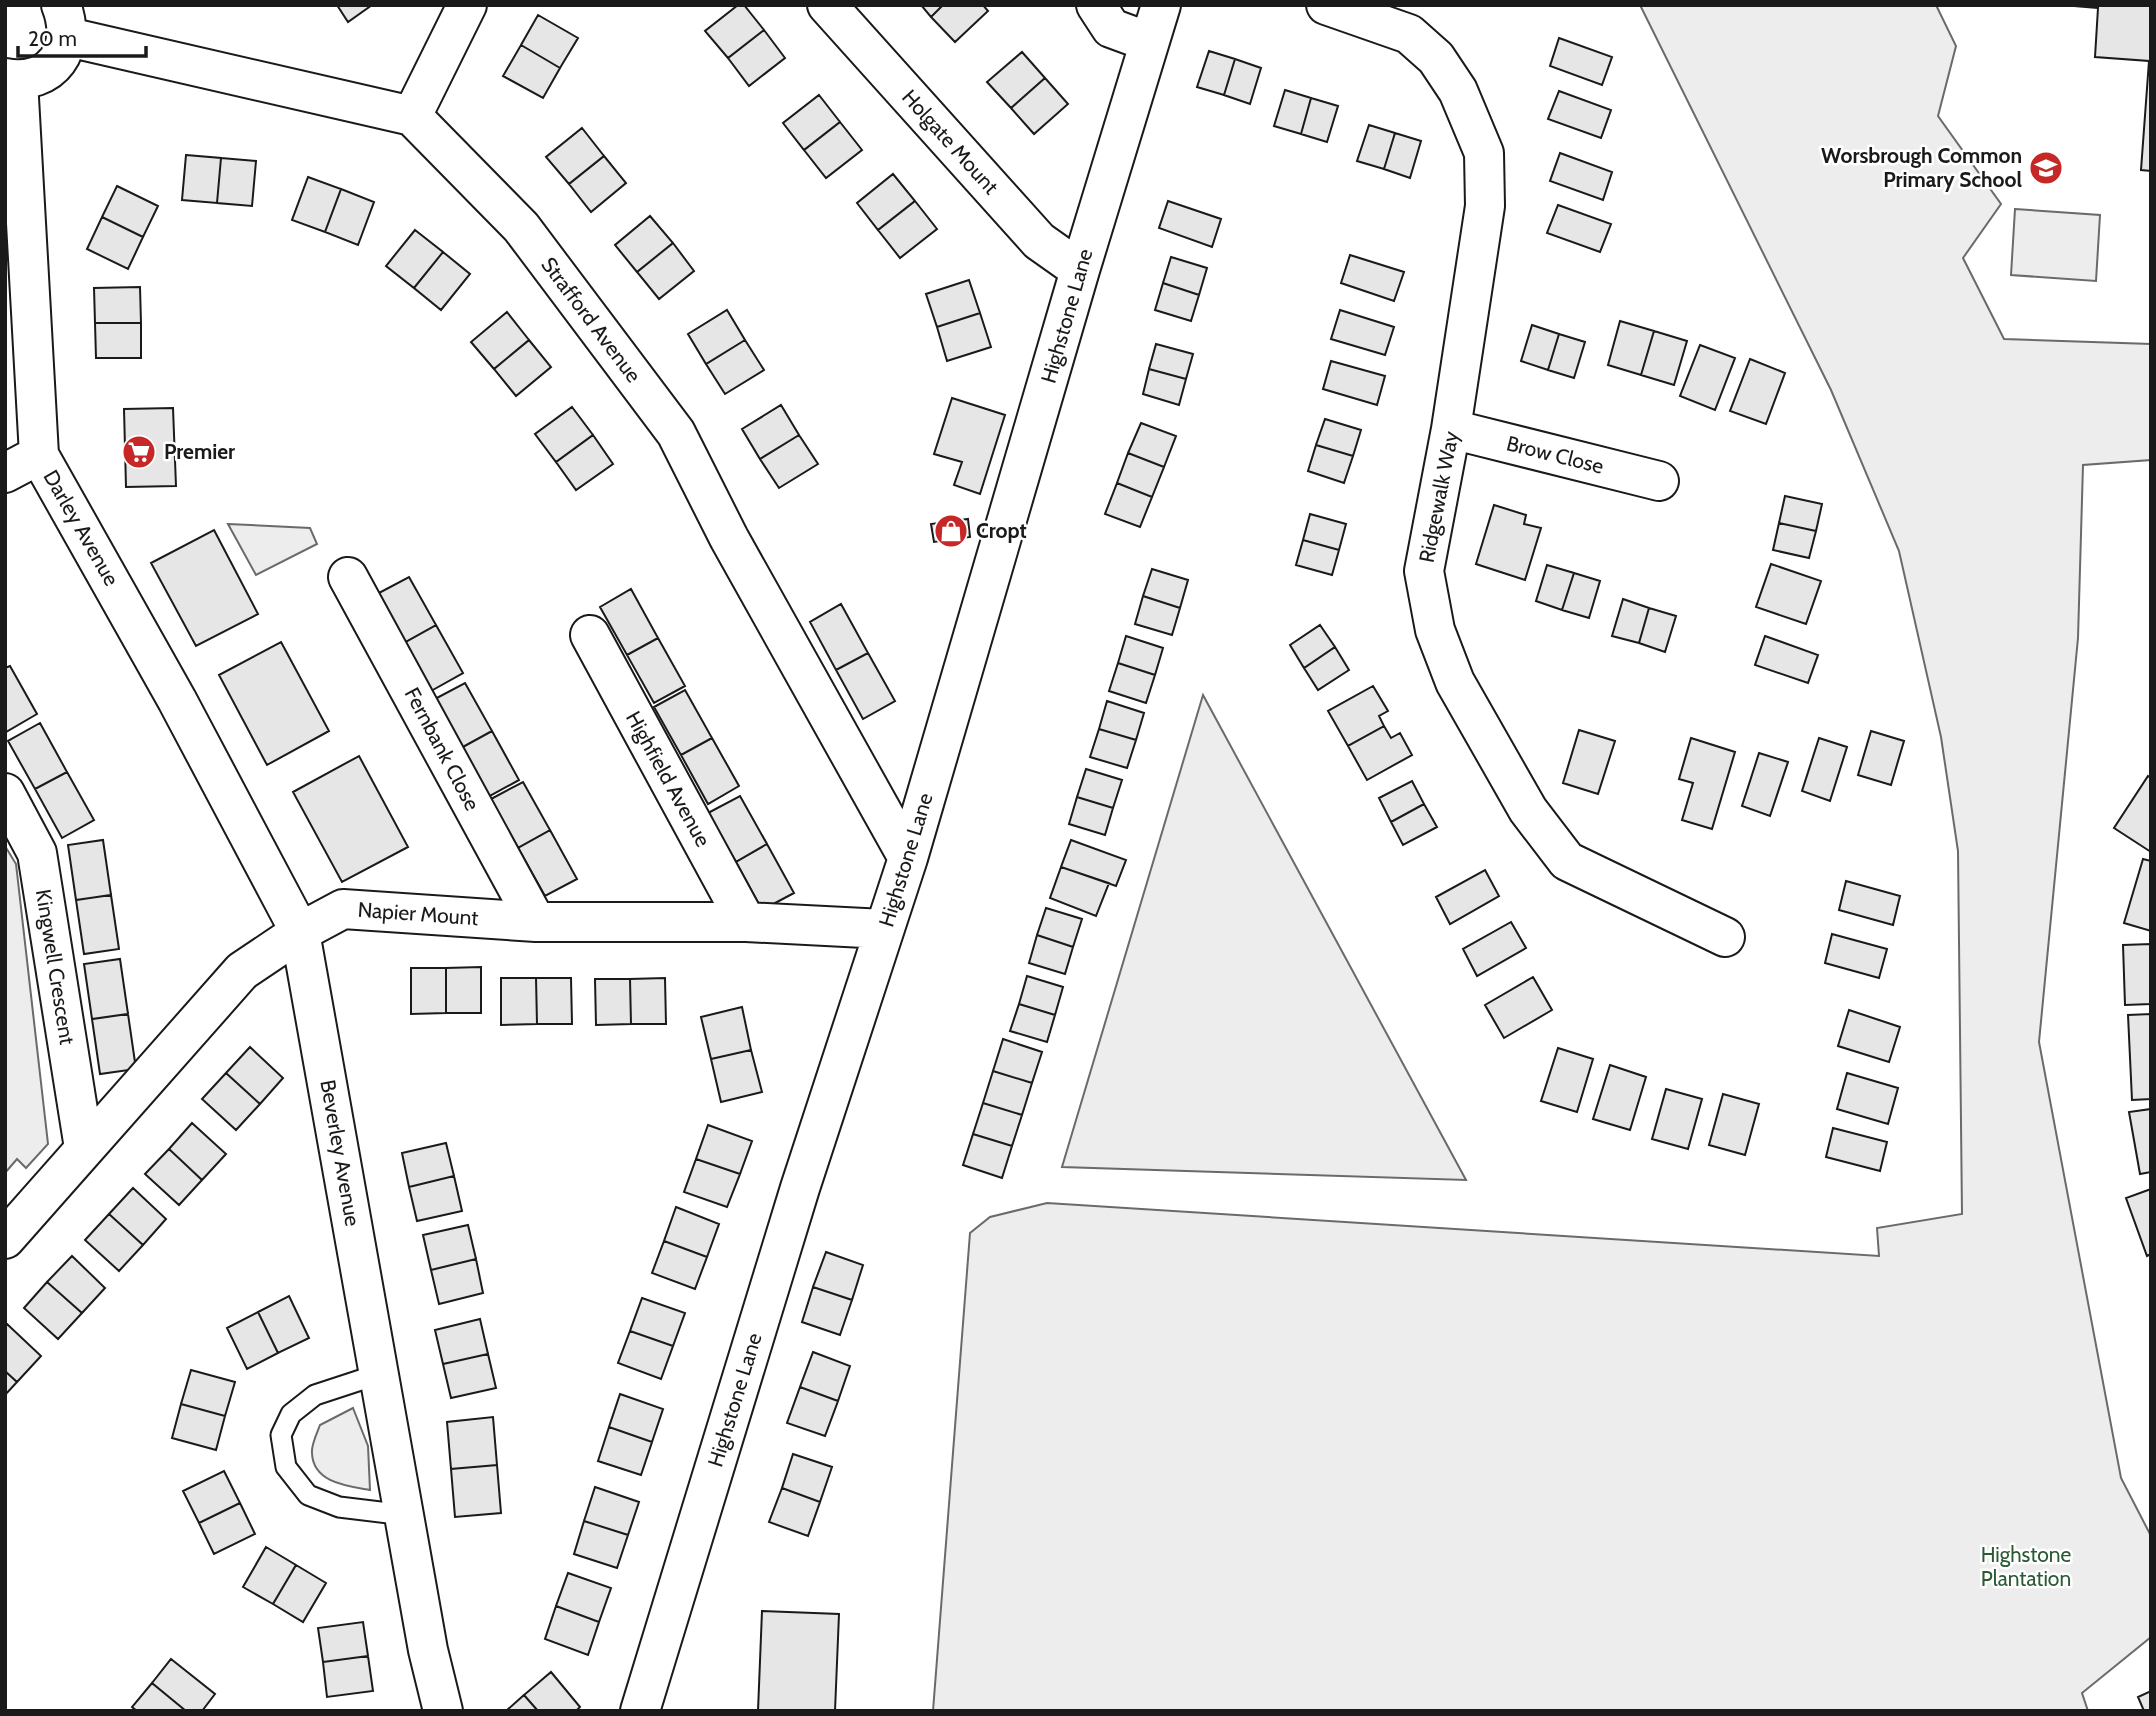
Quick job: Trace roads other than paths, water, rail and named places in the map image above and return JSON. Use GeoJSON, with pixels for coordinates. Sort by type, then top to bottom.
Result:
{"type":"FeatureCollection","features":[{"type":"Feature","properties":{"kind":"street"},"geometry":{"type":"LineString","coordinates":[[12,79],[33,78],[46,72],[57,62],[64,51],[64,21],[412,116],[467,5]]}},
{"type":"Feature","properties":{"kind":"street","name":"Holgate Mount"},"geometry":{"type":"LineString","coordinates":[[827,5],[1039,240],[1080,270]]}},
{"type":"Feature","properties":{"kind":"street"},"geometry":{"type":"LineString","coordinates":[[1096,5],[1111,28],[1149,42]]}},
{"type":"Feature","properties":{"kind":"street","name":"Highstone Lane"},"geometry":{"type":"LineString","coordinates":[[640,1711],[800,1188],[908,858],[1080,270],[1161,5]]}},
{"type":"Feature","properties":{"kind":"street","name":"Ridgewalk Way"},"geometry":{"type":"LineString","coordinates":[[1326,5],[1409,34],[1436,58],[1458,91],[1485,153],[1485,206],[1451,429],[1424,571],[1435,629],[1455,682],[1528,810],[1567,861],[1725,937]]}},
{"type":"Feature","properties":{"kind":"street","name":"Darley Avenue"},"geometry":{"type":"LineString","coordinates":[[12,79],[39,455],[177,700],[300,932]]}},
{"type":"Feature","properties":{"kind":"street","name":"Strafford Avenue"},"geometry":{"type":"LineString","coordinates":[[412,116],[521,227],[676,433],[729,538],[908,858]]}},
{"type":"Feature","properties":{"kind":"street","name":"Brow Close"},"geometry":{"type":"LineString","coordinates":[[1451,429],[1659,481]]}},
{"type":"Feature","properties":{"kind":"street"},"geometry":{"type":"LineString","coordinates":[[5,473],[39,455]]}},
{"type":"Feature","properties":{"kind":"street","name":"Fernbank Close"},"geometry":{"type":"LineString","coordinates":[[348,576],[536,922]]}},
{"type":"Feature","properties":{"kind":"street","name":"Highfield Avenue"},"geometry":{"type":"LineString","coordinates":[[590,635],[746,922]]}},
{"type":"Feature","properties":{"kind":"street","name":"Kingwell Crescent"},"geometry":{"type":"LineString","coordinates":[[5,793],[37,853],[84,1148]]}},
{"type":"Feature","properties":{"kind":"street","name":"Napier Mount"},"geometry":{"type":"LineString","coordinates":[[5,1239],[242,971],[300,932],[343,909],[536,922],[746,922],[884,929]]}},
{"type":"Feature","properties":{"kind":"street","name":"Beverley Avenue"},"geometry":{"type":"LineString","coordinates":[[300,932],[428,1650],[443,1711]]}},
{"type":"Feature","properties":{"kind":"lane"},"geometry":{"type":"LineString","coordinates":[[379,1374],[315,1395],[291,1414],[281,1435],[286,1466],[308,1495],[339,1507],[405,1515]]}},
{"type":"Feature","properties":{"kind":"place","name":"Worsbrough Common Primary School"},"geometry":{"type":"Point","coordinates":[2046,168]}},
{"type":"Feature","properties":{"kind":"place","name":"Premier"},"geometry":{"type":"Point","coordinates":[139,452]}},
{"type":"Feature","properties":{"kind":"place","name":"Cropt"},"geometry":{"type":"Point","coordinates":[951,531]}},
{"type":"Feature","properties":{"kind":"park label","name":"Highstone Plantation"},"geometry":{"type":"Point","coordinates":[2026,1567]}}]}
